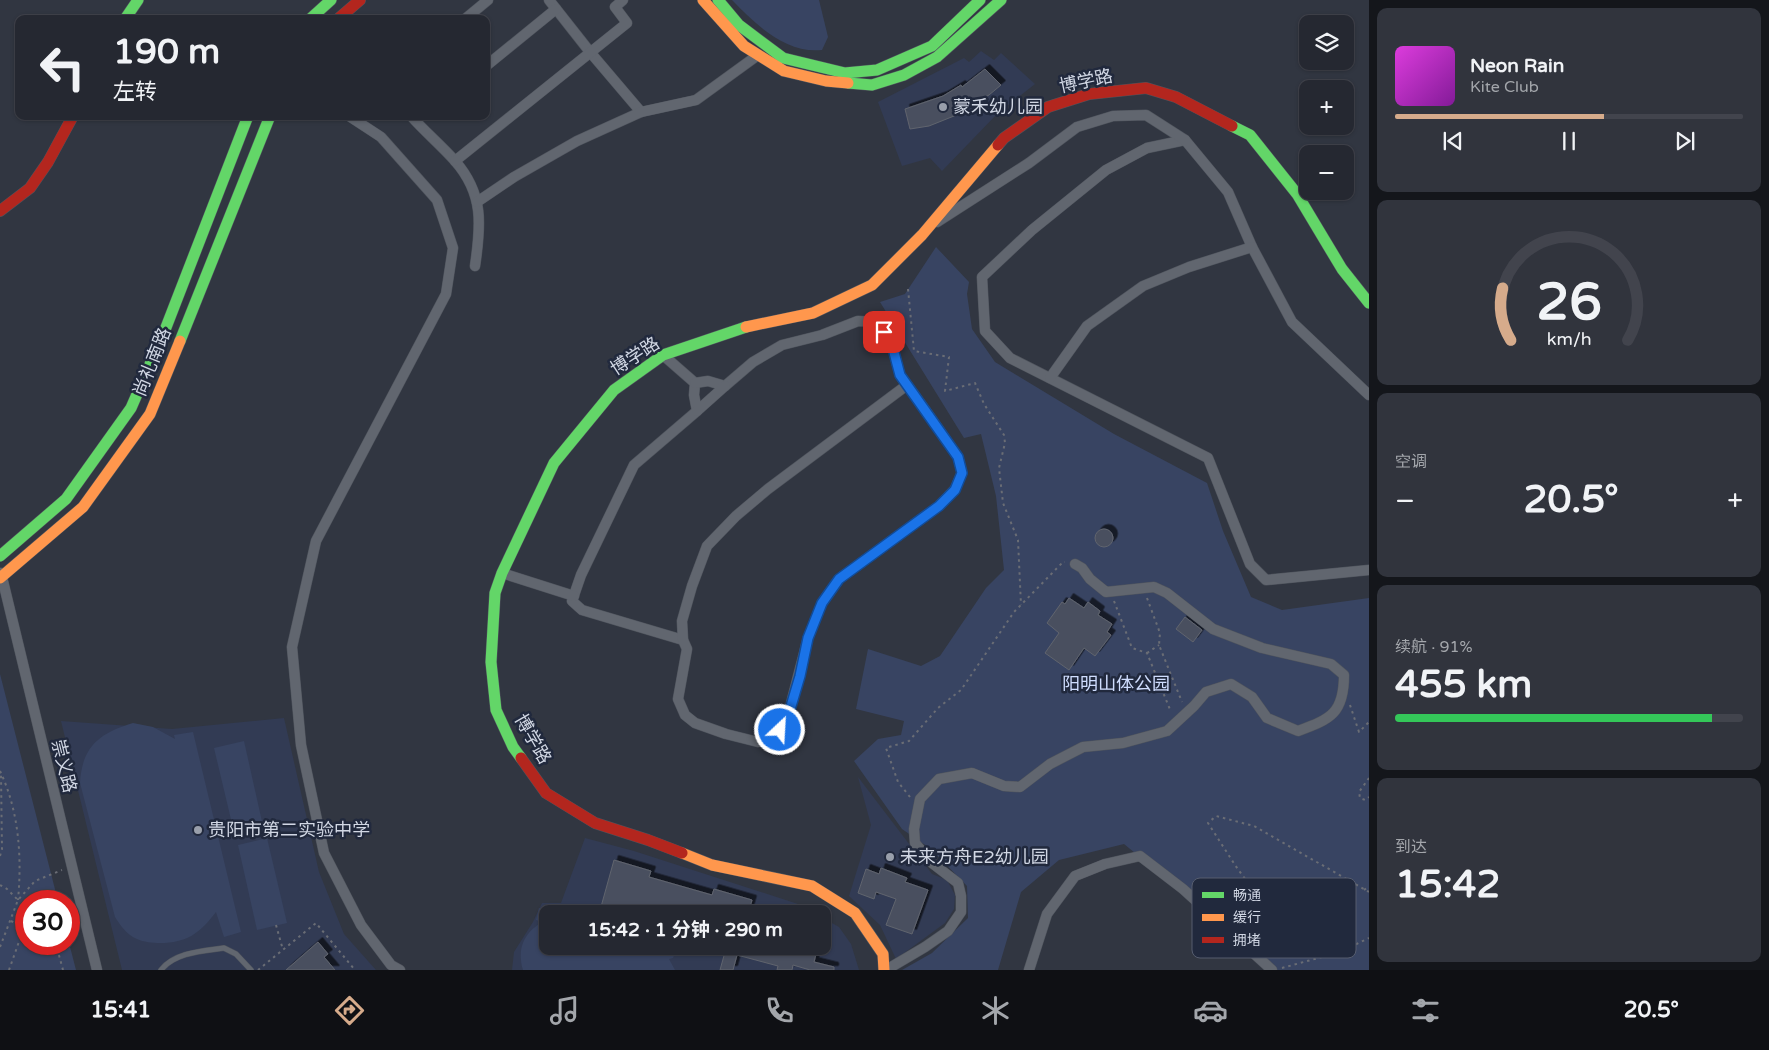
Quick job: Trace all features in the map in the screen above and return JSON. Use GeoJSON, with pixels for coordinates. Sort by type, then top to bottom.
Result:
{"type":"FeatureCollection","features":[{"type":"Feature","properties":{"kind":"street"},"geometry":{"type":"LineString","coordinates":[[128,15],[138,0]]}},
{"type":"Feature","properties":{"kind":"street"},"geometry":{"type":"LineString","coordinates":[[314,15],[331,0]]}},
{"type":"Feature","properties":{"kind":"street"},"geometry":{"type":"LineString","coordinates":[[343,15],[360,0]]}},
{"type":"Feature","properties":{"kind":"street"},"geometry":{"type":"LineString","coordinates":[[471,15],[488,0]]}},
{"type":"Feature","properties":{"kind":"street"},"geometry":{"type":"LineString","coordinates":[[549,0],[641,112]]}},
{"type":"Feature","properties":{"kind":"street"},"geometry":{"type":"LineString","coordinates":[[455,161],[627,23],[615,7],[623,0]]}},
{"type":"Feature","properties":{"kind":"street"},"geometry":{"type":"LineString","coordinates":[[703,0],[744,46],[784,71],[826,81],[872,85],[904,75],[937,57],[1001,0]]}},
{"type":"Feature","properties":{"kind":"street"},"geometry":{"type":"LineString","coordinates":[[718,0],[739,25],[783,58],[845,73],[877,70],[932,46],[980,0]]}},
{"type":"Feature","properties":{"kind":"street"},"geometry":{"type":"LineString","coordinates":[[490,63],[556,9]]}},
{"type":"Feature","properties":{"kind":"street"},"geometry":{"type":"LineString","coordinates":[[478,202],[514,177],[577,141],[641,112],[696,100],[758,55]]}},
{"type":"Feature","properties":{"kind":"street","name":"博学路"},"geometry":{"type":"LineString","coordinates":[[885,970],[883,954],[855,914],[812,886],[712,865],[648,840],[595,823],[546,793],[514,747],[496,710],[490,662],[495,593],[502,573],[554,463],[614,390],[662,355],[739,329],[812,313],[872,285],[929,226],[1004,138],[1048,107],[1089,94],[1146,88],[1176,97],[1250,135],[1297,194],[1342,269],[1369,304]]}},
{"type":"Feature","properties":{"kind":"street"},"geometry":{"type":"LineString","coordinates":[[929,226],[1029,163],[1077,127],[1113,116],[1146,116],[1185,140],[1228,192],[1252,246],[1292,322],[1369,395]]}},
{"type":"Feature","properties":{"kind":"street"},"geometry":{"type":"LineString","coordinates":[[0,211],[30,188],[48,162],[71,120]]}},
{"type":"Feature","properties":{"kind":"street","name":"尚礼南路"},"geometry":{"type":"LineString","coordinates":[[0,556],[66,500],[131,408],[165,330],[246,120]]}},
{"type":"Feature","properties":{"kind":"street","name":"尚礼南路"},"geometry":{"type":"LineString","coordinates":[[0,575],[83,507],[150,414],[268,120]]}},
{"type":"Feature","properties":{"kind":"street"},"geometry":{"type":"LineString","coordinates":[[355,120],[381,137],[437,200],[453,248],[446,294],[316,541],[292,648],[301,745],[324,853],[361,925],[392,965],[400,970]]}},
{"type":"Feature","properties":{"kind":"street"},"geometry":{"type":"LineString","coordinates":[[419,120],[455,161],[469,182],[478,202],[480,235],[475,266]]}},
{"type":"Feature","properties":{"kind":"street"},"geometry":{"type":"LineString","coordinates":[[1185,140],[1147,148],[1106,170],[1032,230],[982,277],[986,331],[1010,358],[1208,458],[1250,564],[1266,580],[1369,570]]}},
{"type":"Feature","properties":{"kind":"street"},"geometry":{"type":"LineString","coordinates":[[1050,378],[1087,326],[1143,286],[1189,267],[1252,246]]}},
{"type":"Feature","properties":{"kind":"street"},"geometry":{"type":"LineString","coordinates":[[683,640],[582,610],[572,601],[581,575],[634,465],[753,362],[782,345],[822,334],[858,321],[876,322],[891,341],[900,375],[958,457],[962,473],[955,490],[939,506],[839,579],[822,603],[808,638],[800,676],[786,723],[774,738],[758,742],[726,734],[695,723],[686,715],[678,699],[687,649],[683,640],[682,620],[707,546],[736,516],[768,489],[907,385]]}},
{"type":"Feature","properties":{"kind":"street"},"geometry":{"type":"LineString","coordinates":[[662,355],[696,383],[708,381],[725,386]]}},
{"type":"Feature","properties":{"kind":"street"},"geometry":{"type":"LineString","coordinates":[[696,383],[694,395],[697,411]]}},
{"type":"Feature","properties":{"kind":"street"},"geometry":{"type":"LineString","coordinates":[[885,970],[925,948],[948,931],[961,912],[961,896],[958,884],[932,863],[915,843],[914,829],[920,799],[940,779],[972,773],[1004,786],[1020,787],[1050,764],[1083,747],[1123,743],[1167,731],[1206,692],[1231,684],[1252,696],[1267,718],[1298,731],[1323,722],[1338,709],[1344,689],[1344,675],[1331,664],[1262,648],[1214,629],[1167,593],[1154,587],[1106,592],[1090,579],[1082,568],[1075,564]]}},
{"type":"Feature","properties":{"kind":"street"},"geometry":{"type":"LineString","coordinates":[[502,573],[574,596]]}},
{"type":"Feature","properties":{"kind":"street","name":"崇义路"},"geometry":{"type":"LineString","coordinates":[[0,575],[98,970]]}},
{"type":"Feature","properties":{"kind":"street"},"geometry":{"type":"LineString","coordinates":[[1029,970],[1047,914],[1075,876],[1105,864],[1140,856],[1192,897]]}},
{"type":"Feature","properties":{"kind":"street"},"geometry":{"type":"LineString","coordinates":[[1259,958],[1272,970]]}},
{"type":"Feature","properties":{"kind":"lane"},"geometry":{"type":"LineString","coordinates":[[161,970],[164,966],[184,955],[224,948],[236,954],[251,970]]}},
{"type":"Feature","properties":{"kind":"path"},"geometry":{"type":"LineString","coordinates":[[908,288],[914,351],[949,357],[944,391],[975,383],[984,404],[1004,434],[1005,443],[999,468],[1003,503],[1018,540],[1021,605]]}},
{"type":"Feature","properties":{"kind":"path"},"geometry":{"type":"LineString","coordinates":[[918,808],[898,782],[886,748],[909,741],[938,708],[961,690],[1014,612],[1063,562],[1075,564]]}},
{"type":"Feature","properties":{"kind":"path"},"geometry":{"type":"LineString","coordinates":[[1144,588],[1160,633],[1159,645],[1187,713]]}},
{"type":"Feature","properties":{"kind":"path"},"geometry":{"type":"LineString","coordinates":[[1111,592],[1132,648],[1147,654],[1175,723]]}},
{"type":"Feature","properties":{"kind":"path"},"geometry":{"type":"LineString","coordinates":[[1147,654],[1159,645]]}},
{"type":"Feature","properties":{"kind":"path"},"geometry":{"type":"LineString","coordinates":[[1342,696],[1350,703],[1358,732],[1369,722]]}},
{"type":"Feature","properties":{"kind":"path"},"geometry":{"type":"LineString","coordinates":[[0,856],[2,849],[1,772]]}},
{"type":"Feature","properties":{"kind":"path"},"geometry":{"type":"LineString","coordinates":[[1,772],[14,811],[19,839],[19,890]]}},
{"type":"Feature","properties":{"kind":"path"},"geometry":{"type":"LineString","coordinates":[[1369,778],[1359,792],[1360,798],[1365,800],[1369,797]]}},
{"type":"Feature","properties":{"kind":"path"},"geometry":{"type":"LineString","coordinates":[[1244,878],[1208,823],[1216,816],[1254,826],[1343,878]]}},
{"type":"Feature","properties":{"kind":"path"},"geometry":{"type":"LineString","coordinates":[[27,890],[35,881],[72,866]]}},
{"type":"Feature","properties":{"kind":"path"},"geometry":{"type":"LineString","coordinates":[[0,885],[8,889],[15,897]]}},
{"type":"Feature","properties":{"kind":"path"},"geometry":{"type":"LineString","coordinates":[[1356,885],[1369,892]]}},
{"type":"Feature","properties":{"kind":"path"},"geometry":{"type":"LineString","coordinates":[[1364,890],[1369,886]]}},
{"type":"Feature","properties":{"kind":"path"},"geometry":{"type":"LineString","coordinates":[[0,947],[15,908]]}},
{"type":"Feature","properties":{"kind":"path"},"geometry":{"type":"LineString","coordinates":[[10,920],[15,923]]}},
{"type":"Feature","properties":{"kind":"path"},"geometry":{"type":"LineString","coordinates":[[258,970],[316,923],[355,970]]}},
{"type":"Feature","properties":{"kind":"path"},"geometry":{"type":"LineString","coordinates":[[276,925],[283,950]]}},
{"type":"Feature","properties":{"kind":"path"},"geometry":{"type":"LineString","coordinates":[[1356,944],[1369,938]]}},
{"type":"Feature","properties":{"kind":"path"},"geometry":{"type":"LineString","coordinates":[[9,970],[15,954]]}},
{"type":"Feature","properties":{"kind":"path"},"geometry":{"type":"LineString","coordinates":[[59,955],[63,970]]}},
{"type":"Feature","properties":{"kind":"path"},"geometry":{"type":"LineString","coordinates":[[1276,970],[1316,958]]}},
{"type":"Feature","properties":{"kind":"shaded area","name":"蒙禾幼儿园"},"geometry":{"type":"Polygon","coordinates":[[[981,51],[994,60],[1001,53],[1035,84],[998,113],[942,171],[930,158],[902,166],[878,102],[964,58],[969,62],[981,51]]]}},
{"type":"Feature","properties":{"kind":"shaded area","name":"贵阳市第二实验中学"},"geometry":{"type":"Polygon","coordinates":[[[284,718],[319,872],[344,934],[376,970],[122,970],[61,721],[172,729],[284,718]]]}},
{"type":"Feature","properties":{"kind":"shaded area","name":"未来方舟E2幼儿园"},"geometry":{"type":"Polygon","coordinates":[[[858,777],[932,874],[947,880],[955,895],[954,909],[945,923],[896,959],[880,925],[849,896],[871,825],[858,777]]]}},
{"type":"Feature","properties":{"kind":"shaded area"},"geometry":{"type":"Polygon","coordinates":[[[585,838],[634,851],[800,905],[541,905],[542,903],[561,903],[585,838]]]}},
{"type":"Feature","properties":{"kind":"shaded area"},"geometry":{"type":"Polygon","coordinates":[[[539,909],[539,955],[831,955],[831,922],[839,927],[851,944],[859,970],[512,970],[514,952],[539,909]]]}},
{"type":"Feature","properties":{"kind":"green space"},"geometry":{"type":"Polygon","coordinates":[[[732,0],[819,0],[828,37],[822,50],[796,47],[772,36],[732,0]]]}},
{"type":"Feature","properties":{"kind":"green space","name":"阳明山体公园"},"geometry":{"type":"Polygon","coordinates":[[[936,247],[969,282],[967,294],[972,329],[995,362],[1114,434],[1207,483],[1223,531],[1251,597],[1282,610],[1369,598],[1369,970],[1275,970],[1263,958],[1356,958],[1356,878],[1192,878],[1192,900],[1124,844],[1059,860],[1021,892],[998,970],[902,970],[932,953],[968,918],[967,886],[931,849],[902,829],[854,761],[878,739],[901,735],[904,721],[856,709],[868,649],[921,666],[940,656],[986,588],[1004,570],[996,496],[981,434],[964,438],[880,302],[905,294],[936,247]]]}},
{"type":"Feature","properties":{"kind":"green space"},"geometry":{"type":"Polygon","coordinates":[[[0,674],[55,890],[15,890],[15,955],[72,955],[76,970],[0,970],[0,674]]]}},
{"type":"Feature","properties":{"kind":"green space"},"geometry":{"type":"Polygon","coordinates":[[[133,723],[153,727],[175,739],[174,735],[193,732],[241,932],[224,937],[216,912],[204,926],[185,939],[170,943],[151,943],[130,935],[115,917],[80,783],[81,770],[84,759],[95,743],[111,731],[133,723]]]}},
{"type":"Feature","properties":{"kind":"green space"},"geometry":{"type":"Polygon","coordinates":[[[244,741],[263,826],[234,832],[214,748],[244,741]]]}},
{"type":"Feature","properties":{"kind":"green space"},"geometry":{"type":"Polygon","coordinates":[[[267,838],[287,923],[257,930],[238,845],[267,838]]]}},
{"type":"Feature","properties":{"kind":"green space"},"geometry":{"type":"Polygon","coordinates":[[[539,908],[539,921],[536,920],[539,908]]]}},
{"type":"Feature","properties":{"kind":"green space"},"geometry":{"type":"Polygon","coordinates":[[[539,924],[539,955],[674,955],[673,958],[669,959],[675,970],[523,970],[521,949],[526,937],[539,924]]]}},
{"type":"Feature","properties":{"kind":"building"},"geometry":{"type":"Polygon","coordinates":[[[985,69],[1001,85],[989,95],[959,114],[929,126],[910,129],[905,109],[943,96],[961,85],[962,87],[985,69]]]}},
{"type":"Feature","properties":{"kind":"building"},"geometry":{"type":"Polygon","coordinates":[[[1100,529],[1108,529],[1113,534],[1111,545],[1100,547],[1095,542],[1095,534],[1100,529]]]}},
{"type":"Feature","properties":{"kind":"building"},"geometry":{"type":"Polygon","coordinates":[[[1069,598],[1084,608],[1088,602],[1100,611],[1098,615],[1112,624],[1107,632],[1111,635],[1095,656],[1084,648],[1069,670],[1045,653],[1059,633],[1047,623],[1062,602],[1065,604],[1069,598]]]}},
{"type":"Feature","properties":{"kind":"building"},"geometry":{"type":"Polygon","coordinates":[[[1185,617],[1202,630],[1193,642],[1176,629],[1185,617]]]}},
{"type":"Feature","properties":{"kind":"building"},"geometry":{"type":"Polygon","coordinates":[[[614,860],[651,871],[649,877],[712,895],[714,889],[752,900],[751,905],[602,905],[614,860]]]}},
{"type":"Feature","properties":{"kind":"building"},"geometry":{"type":"Polygon","coordinates":[[[881,868],[907,878],[905,882],[928,890],[912,934],[886,925],[896,899],[876,892],[874,899],[858,893],[866,869],[879,874],[881,868]]]}},
{"type":"Feature","properties":{"kind":"building"},"geometry":{"type":"Polygon","coordinates":[[[318,942],[328,954],[324,957],[335,970],[286,970],[318,942]]]}},
{"type":"Feature","properties":{"kind":"building"},"geometry":{"type":"Polygon","coordinates":[[[724,955],[737,955],[733,970],[720,970],[724,955]]]}},
{"type":"Feature","properties":{"kind":"building"},"geometry":{"type":"Polygon","coordinates":[[[737,955],[816,955],[814,962],[834,967],[834,970],[810,970],[793,965],[792,970],[777,970],[778,966],[737,955]]]}},
{"type":"Feature","properties":{"kind":"traffic: fast"},"geometry":{"type":"LineString","coordinates":[[128,15],[138,0]]}},
{"type":"Feature","properties":{"kind":"traffic: fast"},"geometry":{"type":"LineString","coordinates":[[314,15],[331,0]]}},
{"type":"Feature","properties":{"kind":"traffic: fast"},"geometry":{"type":"LineString","coordinates":[[718,0],[739,25],[783,58],[845,73],[877,70],[932,46],[980,0]]}},
{"type":"Feature","properties":{"kind":"traffic: fast"},"geometry":{"type":"LineString","coordinates":[[848,83],[872,85],[904,75],[937,57],[1001,0]]}},
{"type":"Feature","properties":{"kind":"traffic: fast"},"geometry":{"type":"LineString","coordinates":[[0,556],[66,499],[131,408],[165,330],[246,120]]}},
{"type":"Feature","properties":{"kind":"traffic: fast"},"geometry":{"type":"LineString","coordinates":[[180,341],[268,120]]}},
{"type":"Feature","properties":{"kind":"traffic: fast"},"geometry":{"type":"LineString","coordinates":[[1232,126],[1250,135],[1297,194],[1342,269],[1369,303]]}},
{"type":"Feature","properties":{"kind":"traffic: fast"},"geometry":{"type":"LineString","coordinates":[[521,758],[513,747],[496,710],[491,662],[495,593],[502,573],[554,463],[614,390],[663,355],[746,327]]}},
{"type":"Feature","properties":{"kind":"traffic: slow"},"geometry":{"type":"LineString","coordinates":[[703,0],[744,46],[784,71],[826,81],[848,83]]}},
{"type":"Feature","properties":{"kind":"traffic: slow"},"geometry":{"type":"LineString","coordinates":[[746,327],[813,313],[872,285],[922,235],[998,145]]}},
{"type":"Feature","properties":{"kind":"traffic: slow"},"geometry":{"type":"LineString","coordinates":[[0,578],[83,507],[150,414],[180,341]]}},
{"type":"Feature","properties":{"kind":"traffic: slow"},"geometry":{"type":"LineString","coordinates":[[682,853],[712,865],[812,886],[855,913],[883,954],[884,970]]}},
{"type":"Feature","properties":{"kind":"traffic: jam"},"geometry":{"type":"LineString","coordinates":[[343,15],[360,0]]}},
{"type":"Feature","properties":{"kind":"traffic: jam"},"geometry":{"type":"LineString","coordinates":[[998,145],[1004,138],[1048,107],[1089,94],[1146,88],[1176,97],[1232,126]]}},
{"type":"Feature","properties":{"kind":"traffic: jam"},"geometry":{"type":"LineString","coordinates":[[0,211],[30,188],[48,162],[71,120]]}},
{"type":"Feature","properties":{"kind":"traffic: jam"},"geometry":{"type":"LineString","coordinates":[[521,758],[546,793],[595,823],[682,853]]}},
{"type":"Feature","properties":{"kind":"place","name":"蒙禾幼儿园"},"geometry":{"type":"Point","coordinates":[943,107]}},
{"type":"Feature","properties":{"kind":"place","name":"贵阳市第二实验中学"},"geometry":{"type":"Point","coordinates":[198,830]}},
{"type":"Feature","properties":{"kind":"place","name":"未来方舟E2幼儿园"},"geometry":{"type":"Point","coordinates":[890,857]}},
{"type":"Feature","properties":{"kind":"route"},"geometry":{"type":"LineString","coordinates":[[780,730],[786,723],[800,676],[808,638],[822,603],[839,579],[939,506],[955,490],[962,473],[958,457],[900,375],[891,341],[884,332]]}}]}
